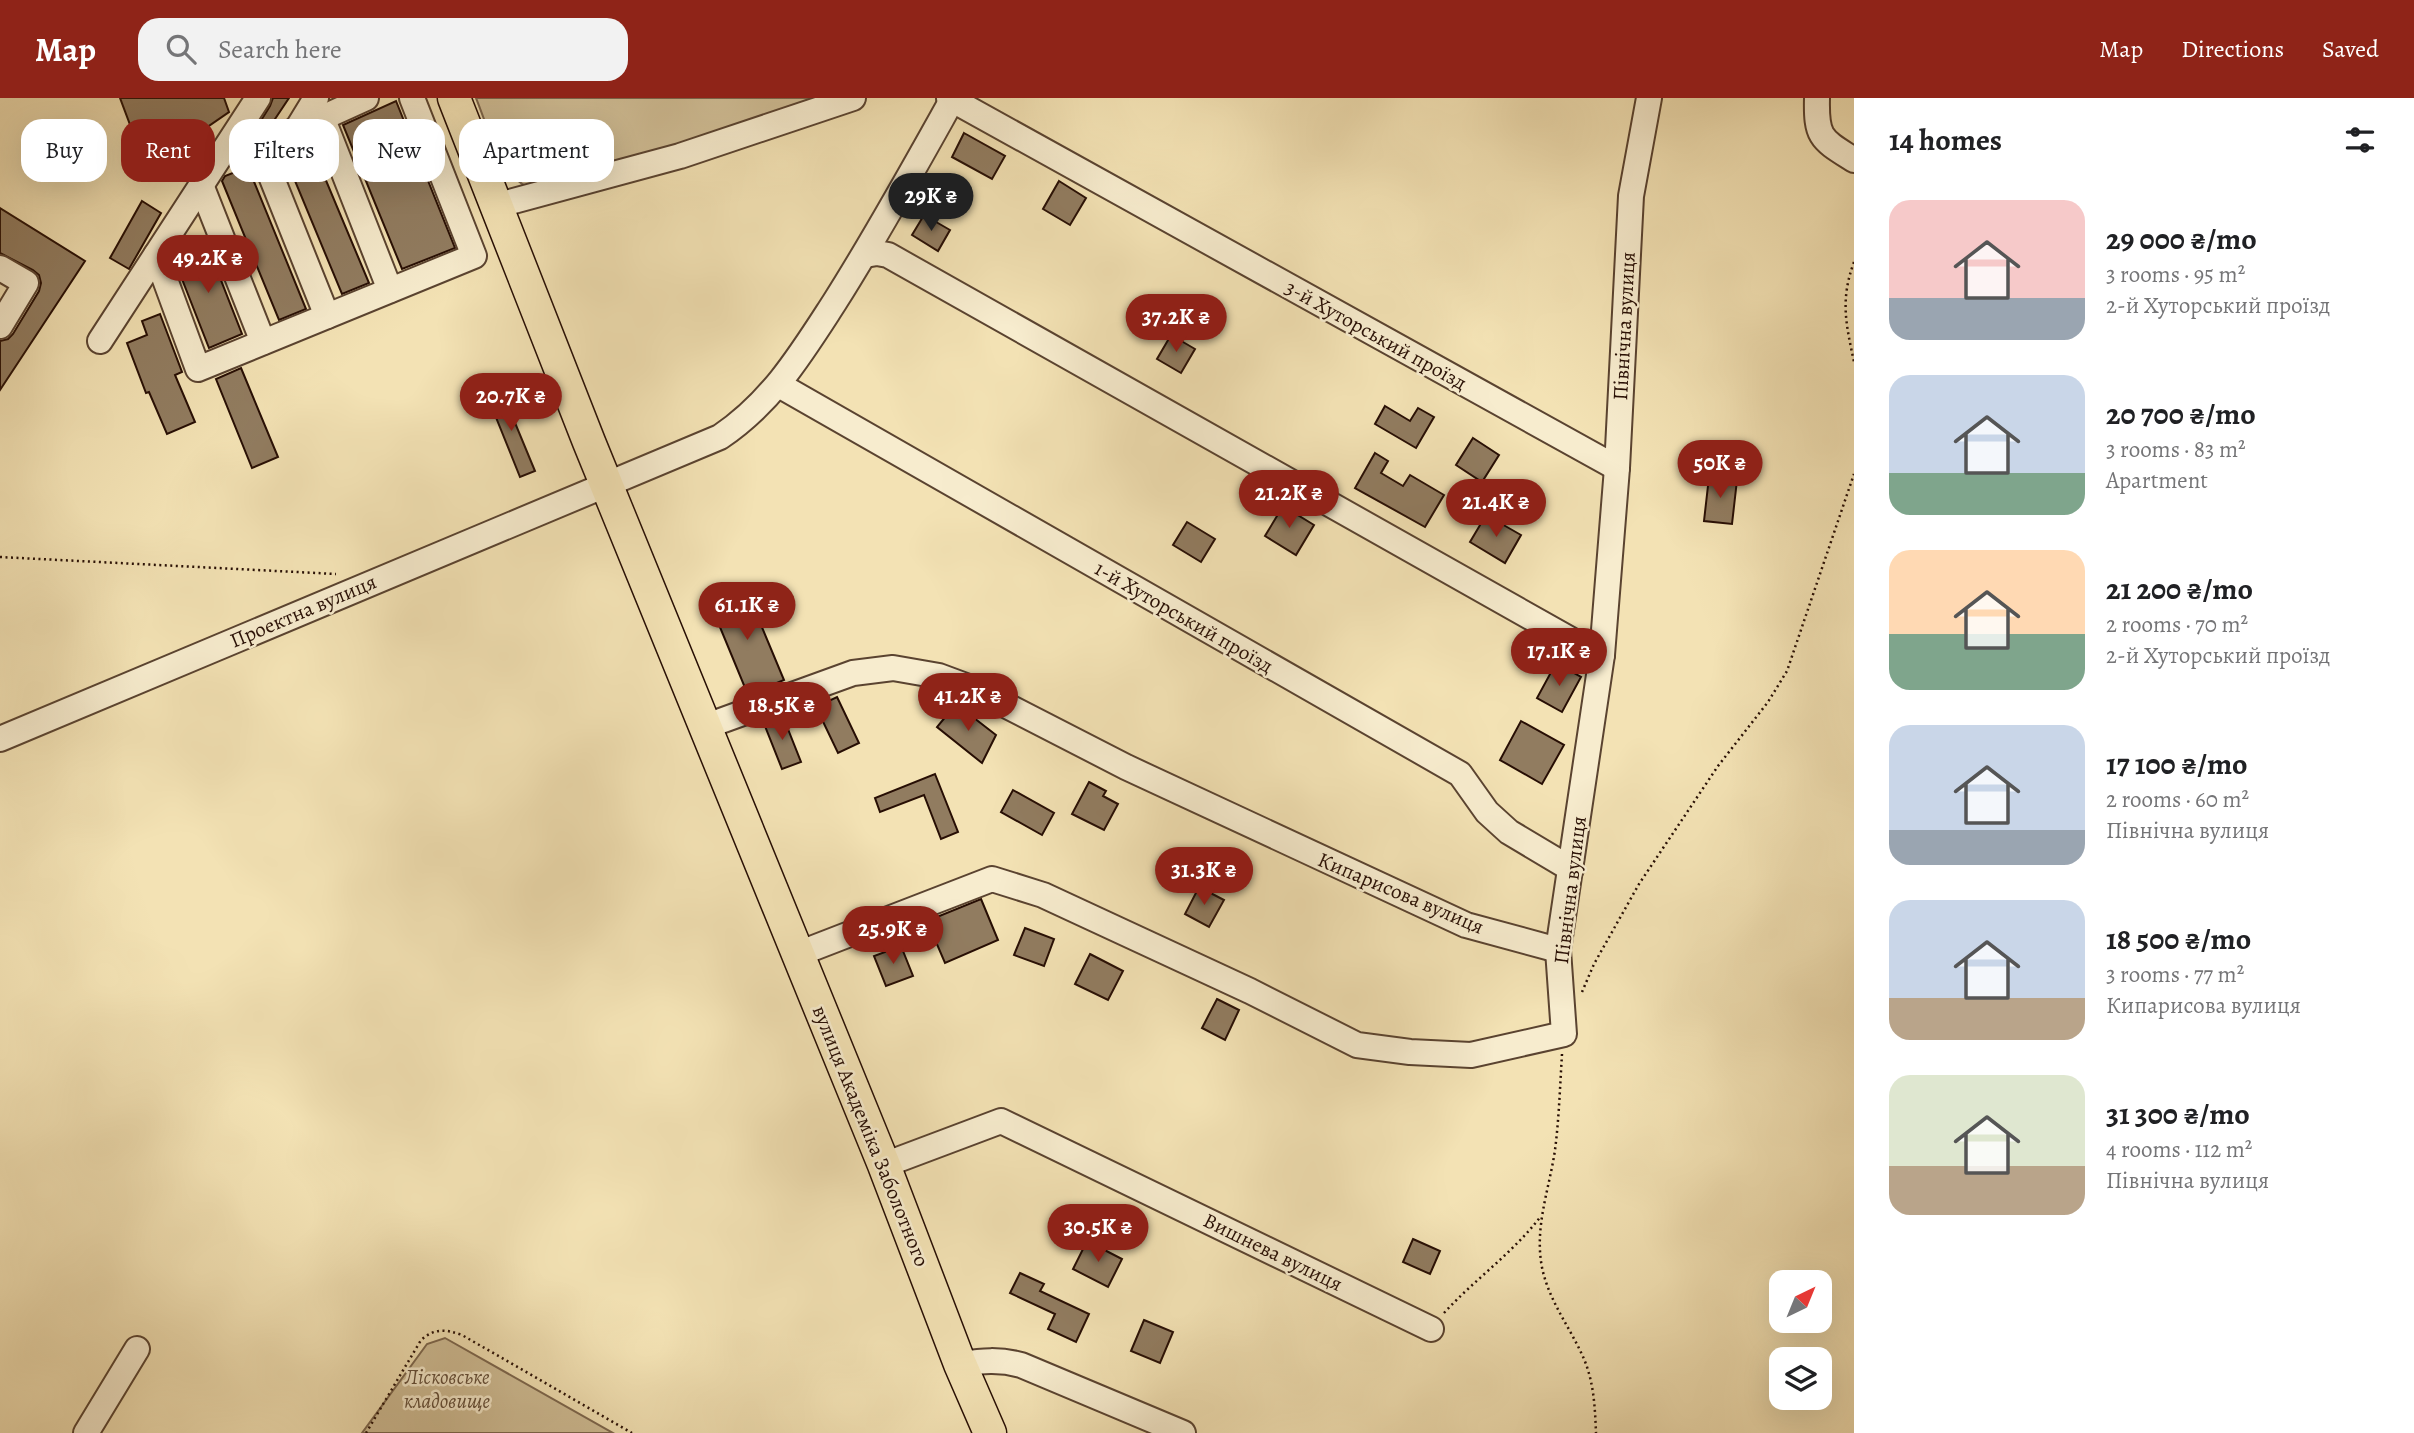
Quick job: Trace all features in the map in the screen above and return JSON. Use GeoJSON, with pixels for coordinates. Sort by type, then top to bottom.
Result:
{"type":"FeatureCollection","features":[{"type":"Feature","properties":{"kind":"main road","name":"вулиця Академіка Заболотного"},"geometry":{"type":"LineString","coordinates":[[454,98],[704,727],[884,1165],[960,1364],[990,1433]]}},
{"type":"Feature","properties":{"kind":"street"},"geometry":{"type":"LineString","coordinates":[[366,98],[319,108],[390,290]]}},
{"type":"Feature","properties":{"kind":"street"},"geometry":{"type":"LineString","coordinates":[[156,255],[198,369],[474,256],[412,98]]}},
{"type":"Feature","properties":{"kind":"street"},"geometry":{"type":"LineString","coordinates":[[495,206],[680,156],[853,98]]}},
{"type":"Feature","properties":{"kind":"street","name":"Північна вулиця"},"geometry":{"type":"LineString","coordinates":[[1564,1034],[1558,950],[1602,655],[1617,468],[1630,196],[1648,98]]}},
{"type":"Feature","properties":{"kind":"street"},"geometry":{"type":"LineString","coordinates":[[1817,98],[1816,121],[1820,135],[1854,160]]}},
{"type":"Feature","properties":{"kind":"street","name":"3-й Хуторський проїзд"},"geometry":{"type":"LineString","coordinates":[[950,99],[1617,468]]}},
{"type":"Feature","properties":{"kind":"street","name":"Проектна вулиця"},"geometry":{"type":"LineString","coordinates":[[0,739],[720,437],[752,413],[779,385],[865,255],[950,99]]}},
{"type":"Feature","properties":{"kind":"street"},"geometry":{"type":"LineString","coordinates":[[215,163],[250,103]]}},
{"type":"Feature","properties":{"kind":"street"},"geometry":{"type":"LineString","coordinates":[[100,341],[204,182]]}},
{"type":"Feature","properties":{"kind":"street"},"geometry":{"type":"LineString","coordinates":[[209,182],[263,342]]}},
{"type":"Feature","properties":{"kind":"street"},"geometry":{"type":"LineString","coordinates":[[273,182],[327,316]]}},
{"type":"Feature","properties":{"kind":"street"},"geometry":{"type":"LineString","coordinates":[[865,255],[888,255],[1602,655]]}},
{"type":"Feature","properties":{"kind":"street"},"geometry":{"type":"LineString","coordinates":[[0,268],[26,283],[0,326]]}},
{"type":"Feature","properties":{"kind":"street","name":"1-й Хуторський проїзд"},"geometry":{"type":"LineString","coordinates":[[779,385],[1460,774],[1487,812],[1509,832],[1571,869]]}},
{"type":"Feature","properties":{"kind":"street","name":"Кипарисова вулиця"},"geometry":{"type":"LineString","coordinates":[[704,727],[853,673],[892,668],[939,676],[974,689],[1126,767],[1454,919],[1534,946],[1558,950]]}},
{"type":"Feature","properties":{"kind":"street"},"geometry":{"type":"LineString","coordinates":[[798,954],[992,879],[1043,895],[1250,991],[1357,1045],[1409,1052],[1471,1055],[1564,1034]]}},
{"type":"Feature","properties":{"kind":"street","name":"Вишнева вулиця"},"geometry":{"type":"LineString","coordinates":[[884,1165],[1001,1121],[1431,1329]]}},
{"type":"Feature","properties":{"kind":"street"},"geometry":{"type":"LineString","coordinates":[[86,1433],[137,1349]]}},
{"type":"Feature","properties":{"kind":"street"},"geometry":{"type":"LineString","coordinates":[[960,1364],[990,1360],[1021,1365],[1182,1433]]}},
{"type":"Feature","properties":{"kind":"path"},"geometry":{"type":"LineString","coordinates":[[1854,262],[1845,286],[1846,325],[1854,362]]}},
{"type":"Feature","properties":{"kind":"path"},"geometry":{"type":"LineString","coordinates":[[1579,999],[1594,964],[1639,884],[1718,766],[1768,702],[1787,671],[1854,474]]}},
{"type":"Feature","properties":{"kind":"path"},"geometry":{"type":"LineString","coordinates":[[0,557],[343,575]]}},
{"type":"Feature","properties":{"kind":"path"},"geometry":{"type":"LineString","coordinates":[[1564,1034],[1555,1150],[1541,1216],[1539,1244],[1542,1271],[1551,1299],[1584,1359],[1591,1379],[1596,1433]]}},
{"type":"Feature","properties":{"kind":"path"},"geometry":{"type":"LineString","coordinates":[[1431,1329],[1462,1293],[1520,1243],[1541,1216]]}},
{"type":"Feature","properties":{"kind":"path"},"geometry":{"type":"LineString","coordinates":[[366,1433],[421,1340],[439,1329],[462,1335],[632,1433]]}},
{"type":"Feature","properties":{"kind":"green space"},"geometry":{"type":"Polygon","coordinates":[[[476,98],[832,98],[680,148],[614,165],[614,119],[484,119],[476,98]]]}},
{"type":"Feature","properties":{"kind":"green space"},"geometry":{"type":"Polygon","coordinates":[[[520,182],[547,182],[527,187],[520,182]]]}},
{"type":"Feature","properties":{"kind":"green space","name":"Лісковське кладовище"},"geometry":{"type":"Polygon","coordinates":[[[445,1338],[613,1433],[362,1433],[427,1344],[445,1338]]]}},
{"type":"Feature","properties":{"kind":"building"},"geometry":{"type":"Polygon","coordinates":[[[120,98],[224,98],[229,112],[215,122],[215,119],[128,119],[120,98]]]}},
{"type":"Feature","properties":{"kind":"building"},"geometry":{"type":"Polygon","coordinates":[[[273,98],[289,98],[275,119],[262,119],[273,98]]]}},
{"type":"Feature","properties":{"kind":"building"},"geometry":{"type":"Polygon","coordinates":[[[396,101],[403,119],[356,119],[396,101]]]}},
{"type":"Feature","properties":{"kind":"building"},"geometry":{"type":"Polygon","coordinates":[[[353,120],[353,149],[343,125],[353,120]]]}},
{"type":"Feature","properties":{"kind":"building"},"geometry":{"type":"Polygon","coordinates":[[[964,133],[1005,156],[992,179],[952,157],[964,133]]]}},
{"type":"Feature","properties":{"kind":"building"},"geometry":{"type":"Polygon","coordinates":[[[229,174],[229,182],[254,182],[306,309],[279,320],[222,181],[229,174]]]}},
{"type":"Feature","properties":{"kind":"building"},"geometry":{"type":"Polygon","coordinates":[[[1059,181],[1086,198],[1070,225],[1043,209],[1059,181]]]}},
{"type":"Feature","properties":{"kind":"building"},"geometry":{"type":"Polygon","coordinates":[[[295,182],[327,182],[369,283],[342,294],[295,182]]]}},
{"type":"Feature","properties":{"kind":"building"},"geometry":{"type":"Polygon","coordinates":[[[366,182],[429,182],[455,248],[402,269],[366,182]]]}},
{"type":"Feature","properties":{"kind":"building"},"geometry":{"type":"Polygon","coordinates":[[[142,201],[161,213],[129,269],[110,258],[142,201]]]}},
{"type":"Feature","properties":{"kind":"building"},"geometry":{"type":"Polygon","coordinates":[[[0,208],[85,261],[0,390],[0,341],[13,334],[41,283],[39,275],[33,270],[0,253],[0,208]]]}},
{"type":"Feature","properties":{"kind":"building"},"geometry":{"type":"Polygon","coordinates":[[[924,215],[950,230],[938,251],[912,235],[924,215]]]}},
{"type":"Feature","properties":{"kind":"building"},"geometry":{"type":"Polygon","coordinates":[[[206,242],[242,334],[209,348],[173,256],[206,242]]]}},
{"type":"Feature","properties":{"kind":"building"},"geometry":{"type":"Polygon","coordinates":[[[160,314],[182,372],[175,375],[195,422],[167,434],[149,392],[146,393],[127,343],[147,335],[142,321],[160,314]]]}},
{"type":"Feature","properties":{"kind":"building"},"geometry":{"type":"Polygon","coordinates":[[[1171,335],[1195,349],[1181,373],[1157,359],[1171,335]]]}},
{"type":"Feature","properties":{"kind":"building"},"geometry":{"type":"Polygon","coordinates":[[[241,368],[278,457],[252,468],[216,379],[241,368]]]}},
{"type":"Feature","properties":{"kind":"building"},"geometry":{"type":"Polygon","coordinates":[[[501,389],[535,471],[520,477],[487,395],[501,389]]]}},
{"type":"Feature","properties":{"kind":"building"},"geometry":{"type":"Polygon","coordinates":[[[1385,406],[1410,421],[1418,408],[1434,417],[1416,448],[1375,424],[1385,406]]]}},
{"type":"Feature","properties":{"kind":"building"},"geometry":{"type":"Polygon","coordinates":[[[1473,438],[1499,455],[1482,482],[1456,465],[1473,438]]]}},
{"type":"Feature","properties":{"kind":"building"},"geometry":{"type":"Polygon","coordinates":[[[1375,453],[1388,461],[1381,473],[1403,486],[1410,475],[1444,495],[1425,527],[1355,488],[1375,453]]]}},
{"type":"Feature","properties":{"kind":"building"},"geometry":{"type":"Polygon","coordinates":[[[1709,477],[1737,480],[1732,524],[1704,521],[1709,477]]]}},
{"type":"Feature","properties":{"kind":"building"},"geometry":{"type":"Polygon","coordinates":[[[1283,506],[1314,525],[1296,555],[1265,536],[1283,506]]]}},
{"type":"Feature","properties":{"kind":"building"},"geometry":{"type":"Polygon","coordinates":[[[1486,515],[1521,535],[1505,563],[1470,542],[1486,515]]]}},
{"type":"Feature","properties":{"kind":"building"},"geometry":{"type":"Polygon","coordinates":[[[1187,522],[1215,539],[1201,562],[1173,545],[1187,522]]]}},
{"type":"Feature","properties":{"kind":"building"},"geometry":{"type":"Polygon","coordinates":[[[746,589],[784,680],[748,695],[710,603],[746,589]]]}},
{"type":"Feature","properties":{"kind":"building"},"geometry":{"type":"Polygon","coordinates":[[[1556,663],[1581,677],[1562,712],[1537,698],[1556,663]]]}},
{"type":"Feature","properties":{"kind":"building"},"geometry":{"type":"Polygon","coordinates":[[[837,697],[859,743],[838,753],[816,707],[837,697]]]}},
{"type":"Feature","properties":{"kind":"building"},"geometry":{"type":"Polygon","coordinates":[[[956,704],[996,735],[982,763],[937,727],[956,704]]]}},
{"type":"Feature","properties":{"kind":"building"},"geometry":{"type":"Polygon","coordinates":[[[782,714],[801,762],[782,769],[763,721],[782,714]]]}},
{"type":"Feature","properties":{"kind":"building"},"geometry":{"type":"Polygon","coordinates":[[[1521,721],[1564,745],[1542,784],[1500,760],[1521,721]]]}},
{"type":"Feature","properties":{"kind":"building"},"geometry":{"type":"Polygon","coordinates":[[[935,774],[958,832],[941,839],[924,795],[880,812],[875,798],[935,774]]]}},
{"type":"Feature","properties":{"kind":"building"},"geometry":{"type":"Polygon","coordinates":[[[1089,782],[1106,791],[1103,796],[1118,804],[1104,830],[1072,814],[1089,782]]]}},
{"type":"Feature","properties":{"kind":"building"},"geometry":{"type":"Polygon","coordinates":[[[1013,790],[1054,813],[1042,835],[1001,812],[1013,790]]]}},
{"type":"Feature","properties":{"kind":"building"},"geometry":{"type":"Polygon","coordinates":[[[1199,887],[1224,900],[1209,927],[1185,914],[1199,887]]]}},
{"type":"Feature","properties":{"kind":"building"},"geometry":{"type":"Polygon","coordinates":[[[981,899],[998,940],[945,963],[927,921],[981,899]]]}},
{"type":"Feature","properties":{"kind":"building"},"geometry":{"type":"Polygon","coordinates":[[[1025,928],[1054,939],[1044,966],[1014,955],[1025,928]]]}},
{"type":"Feature","properties":{"kind":"building"},"geometry":{"type":"Polygon","coordinates":[[[901,946],[913,976],[886,986],[874,956],[901,946]]]}},
{"type":"Feature","properties":{"kind":"building"},"geometry":{"type":"Polygon","coordinates":[[[1090,954],[1123,971],[1108,1000],[1075,984],[1090,954]]]}},
{"type":"Feature","properties":{"kind":"building"},"geometry":{"type":"Polygon","coordinates":[[[1217,999],[1239,1010],[1225,1040],[1202,1028],[1217,999]]]}},
{"type":"Feature","properties":{"kind":"building"},"geometry":{"type":"Polygon","coordinates":[[[1413,1239],[1440,1251],[1430,1274],[1403,1262],[1413,1239]]]}},
{"type":"Feature","properties":{"kind":"building"},"geometry":{"type":"Polygon","coordinates":[[[1087,1241],[1122,1259],[1108,1287],[1073,1269],[1087,1241]]]}},
{"type":"Feature","properties":{"kind":"building"},"geometry":{"type":"Polygon","coordinates":[[[1020,1273],[1044,1284],[1040,1291],[1089,1314],[1076,1342],[1048,1329],[1055,1314],[1010,1293],[1020,1273]]]}},
{"type":"Feature","properties":{"kind":"building"},"geometry":{"type":"Polygon","coordinates":[[[1144,1320],[1173,1332],[1160,1363],[1131,1351],[1144,1320]]]}}]}
